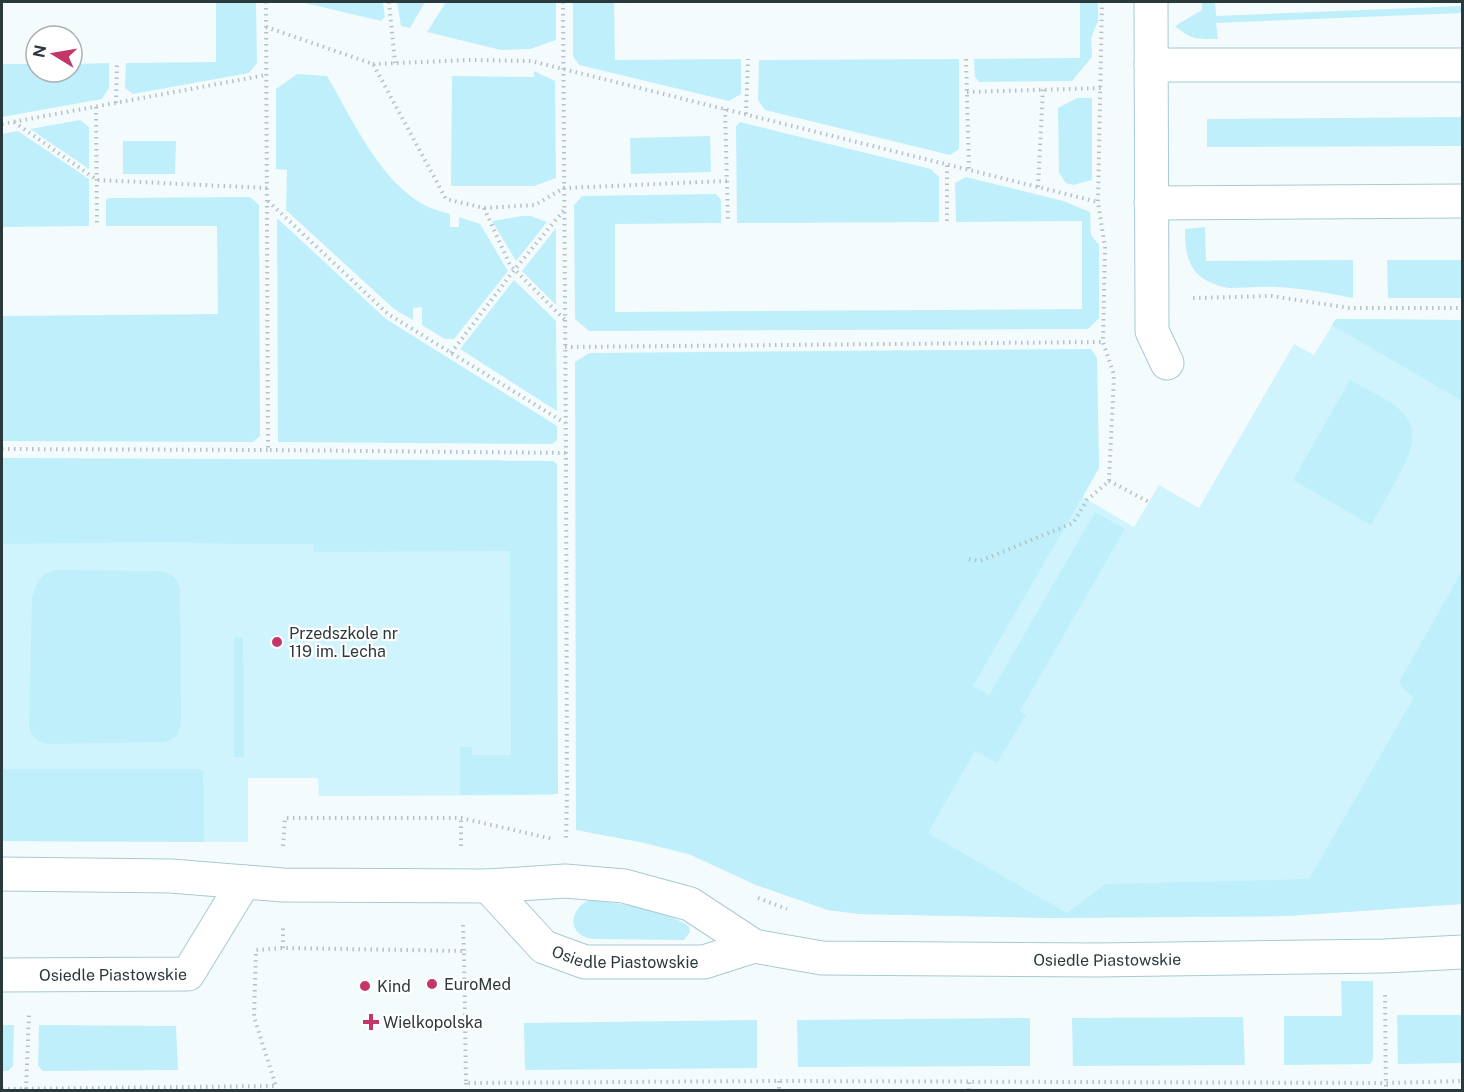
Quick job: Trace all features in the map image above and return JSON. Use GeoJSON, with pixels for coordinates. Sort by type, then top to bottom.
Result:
{"type":"FeatureCollection","features":[{"type":"Feature","properties":{"kind":"street"},"geometry":{"type":"LineString","coordinates":[[1151,2],[1152,331],[1167,363]]}},
{"type":"Feature","properties":{"kind":"street"},"geometry":{"type":"LineString","coordinates":[[1151,65],[1462,65]]}},
{"type":"Feature","properties":{"kind":"street"},"geometry":{"type":"LineString","coordinates":[[1151,203],[1462,201]]}},
{"type":"Feature","properties":{"kind":"street","name":"Osiedle Piastowskie"},"geometry":{"type":"LineString","coordinates":[[2,874],[171,876],[283,885],[488,886],[565,881],[624,886],[690,904],[754,946],[822,958],[1110,960],[1385,956],[1462,952]]}},
{"type":"Feature","properties":{"kind":"street","name":"Osiedle Piastowskie"},"geometry":{"type":"LineString","coordinates":[[16,975],[188,974],[244,882]]}},
{"type":"Feature","properties":{"kind":"street","name":"Osiedle Piastowskie"},"geometry":{"type":"LineString","coordinates":[[488,886],[544,948],[585,962],[704,962],[754,946]]}},
{"type":"Feature","properties":{"kind":"path"},"geometry":{"type":"LineString","coordinates":[[266,2],[268,450]]}},
{"type":"Feature","properties":{"kind":"path"},"geometry":{"type":"LineString","coordinates":[[389,2],[395,63]]}},
{"type":"Feature","properties":{"kind":"path"},"geometry":{"type":"LineString","coordinates":[[563,2],[567,792],[565,881]]}},
{"type":"Feature","properties":{"kind":"path"},"geometry":{"type":"LineString","coordinates":[[969,559],[980,561],[1073,523],[1087,500],[1109,481],[1114,375],[1103,342],[1105,248],[1098,202],[1102,2]]}},
{"type":"Feature","properties":{"kind":"path"},"geometry":{"type":"LineString","coordinates":[[266,27],[373,64],[471,60],[531,61],[1098,202]]}},
{"type":"Feature","properties":{"kind":"path"},"geometry":{"type":"LineString","coordinates":[[746,114],[748,59]]}},
{"type":"Feature","properties":{"kind":"path"},"geometry":{"type":"LineString","coordinates":[[966,59],[969,170]]}},
{"type":"Feature","properties":{"kind":"path"},"geometry":{"type":"LineString","coordinates":[[116,103],[117,63]]}},
{"type":"Feature","properties":{"kind":"path"},"geometry":{"type":"LineString","coordinates":[[373,64],[446,199],[484,208],[535,205],[564,188],[727,181]]}},
{"type":"Feature","properties":{"kind":"path"},"geometry":{"type":"LineString","coordinates":[[2,124],[267,75]]}},
{"type":"Feature","properties":{"kind":"path"},"geometry":{"type":"LineString","coordinates":[[967,92],[1101,88]]}},
{"type":"Feature","properties":{"kind":"path"},"geometry":{"type":"LineString","coordinates":[[1038,187],[1044,90]]}},
{"type":"Feature","properties":{"kind":"path"},"geometry":{"type":"LineString","coordinates":[[96,107],[97,226]]}},
{"type":"Feature","properties":{"kind":"path"},"geometry":{"type":"LineString","coordinates":[[725,109],[728,223]]}},
{"type":"Feature","properties":{"kind":"path"},"geometry":{"type":"LineString","coordinates":[[14,122],[97,180],[267,188]]}},
{"type":"Feature","properties":{"kind":"path"},"geometry":{"type":"LineString","coordinates":[[947,164],[947,221]]}},
{"type":"Feature","properties":{"kind":"path"},"geometry":{"type":"LineString","coordinates":[[267,200],[388,314],[566,424]]}},
{"type":"Feature","properties":{"kind":"path"},"geometry":{"type":"LineString","coordinates":[[484,208],[510,265],[565,320]]}},
{"type":"Feature","properties":{"kind":"path"},"geometry":{"type":"LineString","coordinates":[[451,353],[564,209]]}},
{"type":"Feature","properties":{"kind":"path"},"geometry":{"type":"LineString","coordinates":[[1152,299],[1271,296],[1350,308],[1462,308]]}},
{"type":"Feature","properties":{"kind":"path"},"geometry":{"type":"LineString","coordinates":[[565,347],[1103,342]]}},
{"type":"Feature","properties":{"kind":"path"},"geometry":{"type":"LineString","coordinates":[[2,449],[566,453]]}},
{"type":"Feature","properties":{"kind":"path"},"geometry":{"type":"LineString","coordinates":[[1109,481],[1149,502]]}},
{"type":"Feature","properties":{"kind":"path"},"geometry":{"type":"LineString","coordinates":[[2,1089],[276,1088],[254,1017],[256,950],[283,948],[464,951],[466,1090]]}},
{"type":"Feature","properties":{"kind":"path"},"geometry":{"type":"LineString","coordinates":[[1385,956],[1386,1090]]}},
{"type":"Feature","properties":{"kind":"path"},"geometry":{"type":"LineString","coordinates":[[16,975],[26,1089]]}},
{"type":"Feature","properties":{"kind":"path"},"geometry":{"type":"LineString","coordinates":[[466,1083],[779,1081],[1386,1083],[1462,1081]]}},
{"type":"Feature","properties":{"kind":"path"},"geometry":{"type":"LineString","coordinates":[[779,1081],[779,1090]]}},
{"type":"Feature","properties":{"kind":"path"},"geometry":{"type":"LineString","coordinates":[[969,1082],[969,1090]]}},
{"type":"Feature","properties":{"kind":"shaded area"},"geometry":{"type":"Polygon","coordinates":[[[216,2],[256,2],[257,63],[249,73],[133,94],[125,88],[126,63],[216,62],[216,2]]]}},
{"type":"Feature","properties":{"kind":"shaded area"},"geometry":{"type":"Polygon","coordinates":[[[301,2],[383,2],[385,17],[381,21],[301,2]]]}},
{"type":"Feature","properties":{"kind":"shaded area"},"geometry":{"type":"Polygon","coordinates":[[[397,2],[425,2],[410,28],[401,26],[397,2]]]}},
{"type":"Feature","properties":{"kind":"shaded area"},"geometry":{"type":"Polygon","coordinates":[[[446,2],[556,2],[556,40],[530,49],[501,50],[427,32],[446,2]]]}},
{"type":"Feature","properties":{"kind":"shaded area"},"geometry":{"type":"Polygon","coordinates":[[[573,2],[614,2],[615,60],[741,59],[741,94],[729,101],[579,65],[573,56],[573,2]]]}},
{"type":"Feature","properties":{"kind":"shaded area"},"geometry":{"type":"Polygon","coordinates":[[[1080,2],[1098,2],[1098,21],[1091,38],[1092,57],[1072,81],[979,82],[975,77],[974,59],[1080,58],[1080,2]]]}},
{"type":"Feature","properties":{"kind":"shaded area"},"geometry":{"type":"Polygon","coordinates":[[[1202,2],[1215,2],[1216,16],[1462,6],[1462,13],[1216,23],[1218,39],[1205,39],[1190,36],[1175,26],[1202,10],[1202,2]]]}},
{"type":"Feature","properties":{"kind":"shaded area"},"geometry":{"type":"Polygon","coordinates":[[[959,59],[959,149],[950,155],[765,110],[758,100],[759,60],[959,59]]]}},
{"type":"Feature","properties":{"kind":"shaded area"},"geometry":{"type":"Polygon","coordinates":[[[109,63],[109,88],[102,99],[2,117],[2,64],[24,64],[24,84],[84,84],[84,64],[109,63]]]}},
{"type":"Feature","properties":{"kind":"shaded area"},"geometry":{"type":"Polygon","coordinates":[[[534,71],[555,81],[556,178],[534,186],[451,186],[452,76],[534,77],[534,71]]]}},
{"type":"Feature","properties":{"kind":"shaded area"},"geometry":{"type":"Polygon","coordinates":[[[297,74],[327,76],[376,160],[388,175],[420,202],[450,214],[450,227],[459,227],[459,217],[480,224],[508,271],[454,339],[445,339],[422,325],[422,307],[413,308],[413,320],[394,309],[286,210],[287,170],[276,169],[276,89],[297,74]]]}},
{"type":"Feature","properties":{"kind":"shaded area"},"geometry":{"type":"Polygon","coordinates":[[[1077,98],[1092,98],[1092,180],[1073,185],[1066,183],[1059,173],[1058,108],[1077,98]]]}},
{"type":"Feature","properties":{"kind":"shaded area"},"geometry":{"type":"Polygon","coordinates":[[[1462,117],[1462,146],[1207,147],[1207,119],[1462,117]]]}},
{"type":"Feature","properties":{"kind":"shaded area"},"geometry":{"type":"Polygon","coordinates":[[[80,120],[89,127],[89,169],[30,129],[80,120]]]}},
{"type":"Feature","properties":{"kind":"shaded area"},"geometry":{"type":"Polygon","coordinates":[[[740,122],[931,169],[939,177],[939,222],[737,223],[736,126],[740,122]]]}},
{"type":"Feature","properties":{"kind":"shaded area"},"geometry":{"type":"Polygon","coordinates":[[[18,131],[89,179],[89,226],[2,227],[2,134],[18,131]]]}},
{"type":"Feature","properties":{"kind":"shaded area"},"geometry":{"type":"Polygon","coordinates":[[[710,136],[711,172],[631,174],[630,138],[710,136]]]}},
{"type":"Feature","properties":{"kind":"shaded area"},"geometry":{"type":"Polygon","coordinates":[[[123,141],[176,141],[175,174],[123,174],[123,141]]]}},
{"type":"Feature","properties":{"kind":"shaded area"},"geometry":{"type":"Polygon","coordinates":[[[966,177],[1063,201],[1090,212],[1091,235],[1099,245],[1099,318],[1088,329],[589,331],[575,319],[574,205],[582,196],[716,194],[721,200],[721,223],[615,224],[615,312],[1082,309],[1082,221],[956,222],[955,183],[966,177]]]}},
{"type":"Feature","properties":{"kind":"shaded area"},"geometry":{"type":"Polygon","coordinates":[[[250,197],[259,205],[260,436],[253,442],[2,441],[2,316],[218,314],[217,226],[106,226],[106,200],[109,198],[250,197]]]}},
{"type":"Feature","properties":{"kind":"shaded area"},"geometry":{"type":"Polygon","coordinates":[[[531,216],[547,222],[516,261],[492,221],[531,216]]]}},
{"type":"Feature","properties":{"kind":"shaded area"},"geometry":{"type":"Polygon","coordinates":[[[277,218],[386,319],[557,426],[557,440],[552,444],[278,442],[277,218]]]}},
{"type":"Feature","properties":{"kind":"shaded area"},"geometry":{"type":"Polygon","coordinates":[[[1205,227],[1206,261],[1353,260],[1353,298],[1285,288],[1229,288],[1207,281],[1195,271],[1188,259],[1185,237],[1185,229],[1205,227]]]}},
{"type":"Feature","properties":{"kind":"shaded area"},"geometry":{"type":"Polygon","coordinates":[[[556,228],[556,305],[522,271],[556,228]]]}},
{"type":"Feature","properties":{"kind":"shaded area"},"geometry":{"type":"Polygon","coordinates":[[[1387,260],[1462,260],[1462,298],[1388,298],[1387,260]]]}},
{"type":"Feature","properties":{"kind":"shaded area"},"geometry":{"type":"Polygon","coordinates":[[[514,280],[556,321],[557,411],[460,349],[514,280]]]}},
{"type":"Feature","properties":{"kind":"shaded area"},"geometry":{"type":"Polygon","coordinates":[[[1336,319],[1462,320],[1462,904],[1287,916],[1048,918],[859,914],[828,910],[756,885],[690,855],[641,842],[591,833],[1097,378],[1099,468],[1083,497],[1134,527],[1159,485],[1199,508],[1294,344],[1314,355],[1336,319]]]}},
{"type":"Feature","properties":{"kind":"shaded area"},"geometry":{"type":"Polygon","coordinates":[[[1336,319],[1462,320],[1462,401],[1332,325],[1336,319]]]}},
{"type":"Feature","properties":{"kind":"shaded area"},"geometry":{"type":"Polygon","coordinates":[[[1091,349],[1097,358],[1099,468],[973,686],[989,695],[1095,512],[1125,529],[1020,711],[1026,715],[997,763],[975,751],[928,833],[1067,913],[1106,884],[1309,879],[1414,697],[1399,682],[1462,571],[1462,904],[1287,916],[1048,918],[859,914],[828,910],[756,885],[690,854],[576,830],[575,362],[589,353],[1091,349]]]}},
{"type":"Feature","properties":{"kind":"shaded area"},"geometry":{"type":"Polygon","coordinates":[[[1350,380],[1397,407],[1412,429],[1408,457],[1371,525],[1293,480],[1350,380]]]}},
{"type":"Feature","properties":{"kind":"shaded area","name":"Przedszkole nr 119 im. Lecha"},"geometry":{"type":"Polygon","coordinates":[[[2,458],[501,460],[553,795],[319,796],[318,778],[248,778],[248,842],[2,841],[2,458]]]}},
{"type":"Feature","properties":{"kind":"shaded area"},"geometry":{"type":"Polygon","coordinates":[[[2,458],[553,461],[557,464],[558,794],[460,795],[460,747],[472,747],[472,755],[511,755],[510,551],[314,552],[313,544],[170,542],[2,544],[2,458]]]}},
{"type":"Feature","properties":{"kind":"shaded area"},"geometry":{"type":"Polygon","coordinates":[[[55,570],[156,571],[165,572],[175,578],[180,589],[181,717],[179,731],[175,737],[162,742],[50,744],[38,741],[33,736],[29,725],[32,597],[39,580],[55,570]]]}},
{"type":"Feature","properties":{"kind":"shaded area"},"geometry":{"type":"Polygon","coordinates":[[[243,637],[244,757],[234,757],[234,638],[243,637]]]}},
{"type":"Feature","properties":{"kind":"shaded area"},"geometry":{"type":"Polygon","coordinates":[[[2,769],[203,769],[204,842],[2,841],[2,769]]]}},
{"type":"Feature","properties":{"kind":"shaded area"},"geometry":{"type":"Polygon","coordinates":[[[589,900],[627,905],[667,915],[689,926],[690,932],[684,940],[588,938],[577,931],[574,920],[578,909],[589,900]]]}},
{"type":"Feature","properties":{"kind":"shaded area"},"geometry":{"type":"Polygon","coordinates":[[[1341,981],[1373,981],[1373,1059],[1370,1064],[1284,1065],[1284,1016],[1342,1016],[1341,981]]]}},
{"type":"Feature","properties":{"kind":"shaded area"},"geometry":{"type":"Polygon","coordinates":[[[1397,1015],[1462,1015],[1462,1063],[1398,1064],[1397,1015]]]}},
{"type":"Feature","properties":{"kind":"shaded area"},"geometry":{"type":"Polygon","coordinates":[[[1243,1017],[1245,1065],[1073,1066],[1072,1018],[1243,1017]]]}},
{"type":"Feature","properties":{"kind":"shaded area"},"geometry":{"type":"Polygon","coordinates":[[[1030,1018],[1030,1066],[798,1067],[797,1020],[1030,1018]]]}},
{"type":"Feature","properties":{"kind":"shaded area"},"geometry":{"type":"Polygon","coordinates":[[[757,1020],[757,1068],[525,1070],[524,1023],[757,1020]]]}},
{"type":"Feature","properties":{"kind":"shaded area"},"geometry":{"type":"Polygon","coordinates":[[[2,1025],[14,1025],[13,1066],[8,1071],[2,1071],[2,1025]]]}},
{"type":"Feature","properties":{"kind":"shaded area"},"geometry":{"type":"Polygon","coordinates":[[[39,1025],[176,1026],[178,1070],[43,1071],[38,1066],[39,1025]]]}},
{"type":"Feature","properties":{"kind":"place","name":"Przedszkole nr 119 im. Lecha"},"geometry":{"type":"Point","coordinates":[277,642]}},
{"type":"Feature","properties":{"kind":"place","name":"EuroMed"},"geometry":{"type":"Point","coordinates":[432,984]}},
{"type":"Feature","properties":{"kind":"place","name":"Kind"},"geometry":{"type":"Point","coordinates":[365,986]}},
{"type":"Feature","properties":{"kind":"place","name":"Wielkopolska"},"geometry":{"type":"Point","coordinates":[371,1022]}}]}
